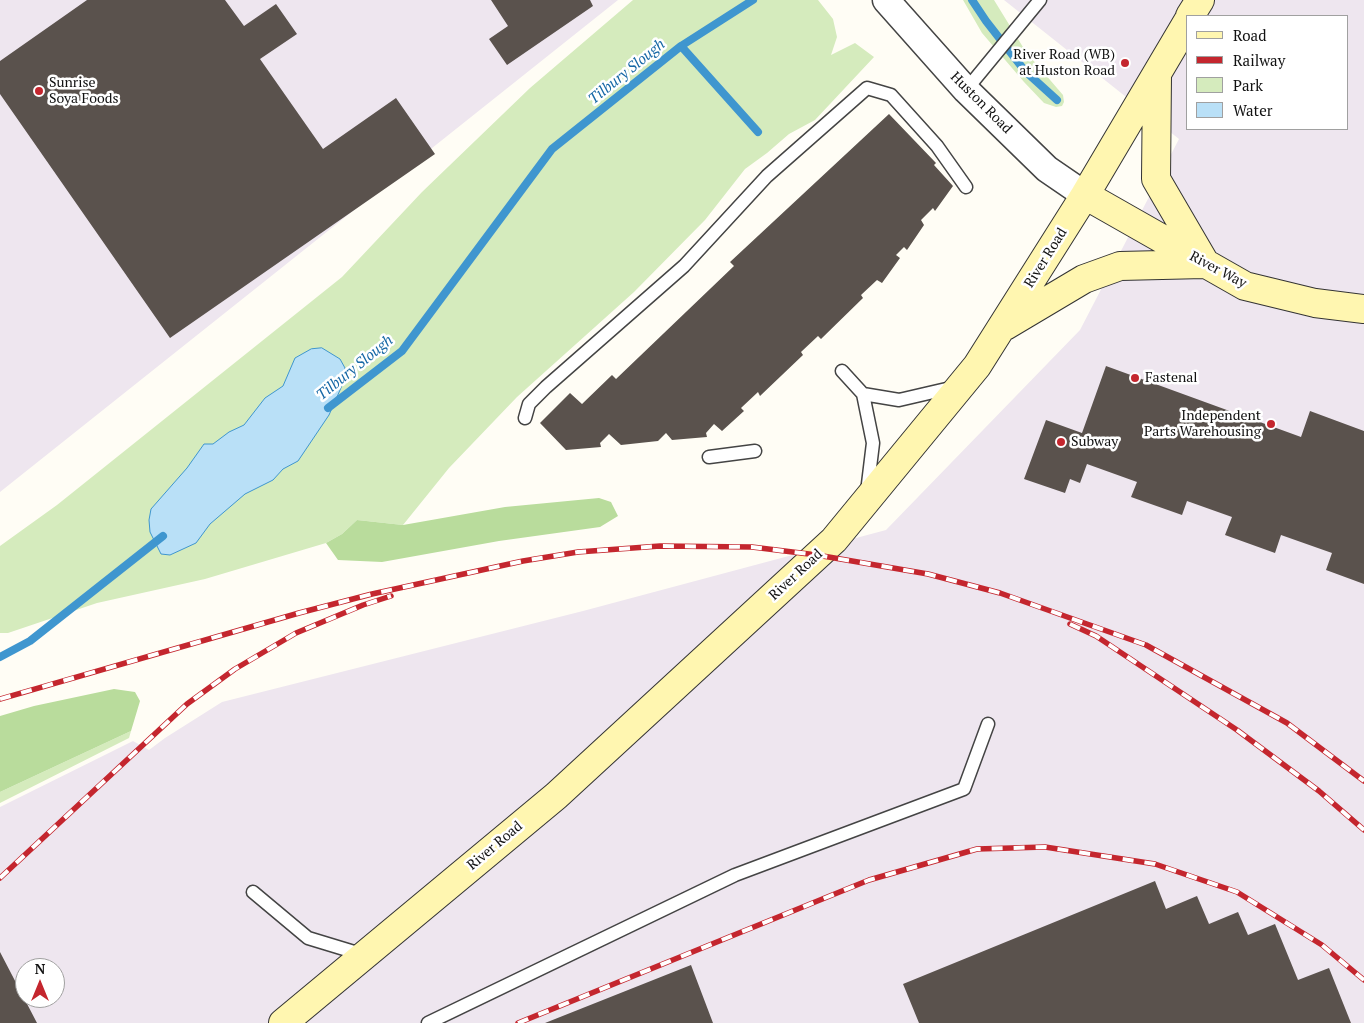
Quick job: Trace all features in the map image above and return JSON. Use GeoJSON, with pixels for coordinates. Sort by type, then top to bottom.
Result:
{"type":"FeatureCollection","features":[{"type":"Feature","properties":{"kind":"main road"},"geometry":{"type":"LineString","coordinates":[[1191,15],[1200,0]]}},
{"type":"Feature","properties":{"kind":"main road","name":"River Road"},"geometry":{"type":"LineString","coordinates":[[283,1023],[556,796],[834,540],[977,366],[1085,195],[1186,24]]}},
{"type":"Feature","properties":{"kind":"main road"},"geometry":{"type":"LineString","coordinates":[[1001,329],[1084,279],[1120,266],[1205,264],[1156,180],[1157,75]]}},
{"type":"Feature","properties":{"kind":"main road","name":"River Way"},"geometry":{"type":"LineString","coordinates":[[1085,195],[1245,286],[1315,303],[1364,309]]}},
{"type":"Feature","properties":{"kind":"street","name":"Huston Road"},"geometry":{"type":"LineString","coordinates":[[886,0],[966,90],[1048,169],[1085,195]]}},
{"type":"Feature","properties":{"kind":"lane"},"geometry":{"type":"LineString","coordinates":[[966,90],[1037,4]]}},
{"type":"Feature","properties":{"kind":"lane"},"geometry":{"type":"LineString","coordinates":[[525,418],[529,404],[540,392],[684,266],[767,176],[867,88],[891,96],[937,146],[966,187]]}},
{"type":"Feature","properties":{"kind":"lane"},"geometry":{"type":"LineString","coordinates":[[842,371],[863,394],[873,443],[866,501]]}},
{"type":"Feature","properties":{"kind":"lane"},"geometry":{"type":"LineString","coordinates":[[863,394],[899,400],[962,385]]}},
{"type":"Feature","properties":{"kind":"lane"},"geometry":{"type":"LineString","coordinates":[[709,458],[755,451]]}},
{"type":"Feature","properties":{"kind":"lane"},"geometry":{"type":"LineString","coordinates":[[428,1023],[735,875],[964,789],[988,724]]}},
{"type":"Feature","properties":{"kind":"lane"},"geometry":{"type":"LineString","coordinates":[[253,892],[308,938],[364,955]]}},
{"type":"Feature","properties":{"kind":"shaded area"},"geometry":{"type":"Polygon","coordinates":[[[0,0],[618,0],[0,492],[0,0]]]}},
{"type":"Feature","properties":{"kind":"shaded area"},"geometry":{"type":"Polygon","coordinates":[[[1004,0],[1364,0],[1364,1023],[0,1023],[0,807],[133,741],[149,750],[222,702],[583,611],[886,530],[1080,330],[1179,139],[1004,0]]]}},
{"type":"Feature","properties":{"kind":"green space"},"geometry":{"type":"Polygon","coordinates":[[[633,0],[818,0],[833,19],[837,37],[831,55],[855,43],[874,57],[815,120],[789,134],[745,169],[705,220],[634,292],[517,397],[449,468],[403,525],[357,520],[342,534],[326,543],[205,579],[97,603],[8,633],[0,633],[0,546],[57,505],[342,277],[422,192],[530,88],[633,0]]]}},
{"type":"Feature","properties":{"kind":"green space"},"geometry":{"type":"Polygon","coordinates":[[[963,0],[994,0],[1026,52],[1063,95],[1064,102],[1062,106],[1056,107],[1044,103],[1024,82],[982,33],[963,0]]]}},
{"type":"Feature","properties":{"kind":"green space"},"geometry":{"type":"Polygon","coordinates":[[[599,498],[611,502],[618,516],[600,527],[499,541],[382,562],[338,560],[326,543],[342,534],[357,520],[403,525],[505,507],[599,498]]]}},
{"type":"Feature","properties":{"kind":"green space"},"geometry":{"type":"Polygon","coordinates":[[[114,689],[135,692],[140,701],[131,731],[0,792],[0,716],[34,706],[114,689]]]}},
{"type":"Feature","properties":{"kind":"green space"},"geometry":{"type":"Polygon","coordinates":[[[131,731],[129,738],[0,803],[0,792],[131,731]]]}},
{"type":"Feature","properties":{"kind":"water"},"geometry":{"type":"Polygon","coordinates":[[[322,348],[340,359],[345,368],[344,381],[329,415],[298,461],[283,469],[273,480],[245,494],[210,524],[196,543],[170,555],[161,554],[150,532],[149,520],[151,509],[187,468],[204,444],[213,444],[229,432],[244,425],[265,398],[283,386],[295,358],[311,349],[322,348]]]}},
{"type":"Feature","properties":{"kind":"building"},"geometry":{"type":"Polygon","coordinates":[[[87,0],[225,0],[244,26],[276,4],[297,34],[260,59],[323,149],[396,98],[435,154],[170,338],[0,94],[0,61],[87,0]]]}},
{"type":"Feature","properties":{"kind":"building"},"geometry":{"type":"Polygon","coordinates":[[[491,0],[590,0],[593,6],[507,65],[489,39],[508,26],[491,0]]]}},
{"type":"Feature","properties":{"kind":"building"},"geometry":{"type":"Polygon","coordinates":[[[889,114],[936,163],[934,165],[953,186],[935,211],[933,208],[921,220],[924,225],[907,250],[904,247],[896,255],[900,258],[882,283],[877,280],[861,295],[863,298],[821,339],[818,336],[801,352],[803,355],[760,396],[758,392],[741,408],[744,411],[722,431],[714,424],[706,433],[707,437],[672,440],[666,433],[658,441],[621,445],[609,434],[600,443],[601,447],[566,450],[540,423],[570,393],[582,404],[612,375],[616,379],[734,266],[730,262],[889,114]]]}},
{"type":"Feature","properties":{"kind":"building"},"geometry":{"type":"Polygon","coordinates":[[[1106,366],[1301,437],[1310,411],[1364,431],[1364,584],[1326,570],[1332,553],[1281,535],[1275,553],[1225,535],[1232,517],[1187,501],[1182,515],[1131,497],[1137,482],[1087,464],[1080,483],[1070,479],[1065,493],[1024,479],[1046,420],[1082,433],[1106,366]]]}},
{"type":"Feature","properties":{"kind":"building"},"geometry":{"type":"Polygon","coordinates":[[[1155,881],[1166,909],[1197,896],[1209,924],[1238,912],[1248,935],[1275,924],[1298,980],[1329,968],[1351,1023],[919,1023],[903,984],[1155,881]]]}},
{"type":"Feature","properties":{"kind":"building"},"geometry":{"type":"Polygon","coordinates":[[[0,952],[15,981],[15,1008],[29,1008],[37,1023],[0,1023],[0,952]]]}},
{"type":"Feature","properties":{"kind":"building"},"geometry":{"type":"Polygon","coordinates":[[[691,965],[713,1023],[545,1023],[691,965]]]}},
{"type":"Feature","properties":{"kind":"waterway","name":"Tilbury Slough"},"geometry":{"type":"LineString","coordinates":[[328,408],[402,351],[552,149],[681,46],[753,0]]}},
{"type":"Feature","properties":{"kind":"waterway"},"geometry":{"type":"LineString","coordinates":[[972,0],[1025,71],[1057,100]]}},
{"type":"Feature","properties":{"kind":"waterway"},"geometry":{"type":"LineString","coordinates":[[681,46],[758,132]]}},
{"type":"Feature","properties":{"kind":"waterway","name":"Tilbury Slough"},"geometry":{"type":"LineString","coordinates":[[0,657],[30,641],[163,536]]}},
{"type":"Feature","properties":{"kind":"railway"},"geometry":{"type":"LineString","coordinates":[[0,699],[299,613],[372,594],[523,561],[578,552],[660,546],[752,547],[817,555],[928,574],[1000,593],[1146,645],[1287,723],[1364,781]]}},
{"type":"Feature","properties":{"kind":"railway"},"geometry":{"type":"LineString","coordinates":[[0,878],[187,704],[235,669],[296,633],[363,605],[391,596]]}},
{"type":"Feature","properties":{"kind":"railway"},"geometry":{"type":"LineString","coordinates":[[1070,624],[1096,636],[1237,730],[1319,791],[1364,830]]}},
{"type":"Feature","properties":{"kind":"railway"},"geometry":{"type":"LineString","coordinates":[[518,1023],[869,880],[977,849],[1045,847],[1155,864],[1237,892],[1322,945],[1364,980]]}},
{"type":"Feature","properties":{"kind":"place","name":"River Road (WB) at Huston Road"},"geometry":{"type":"Point","coordinates":[1125,63]}},
{"type":"Feature","properties":{"kind":"place","name":"Sunrise Soya Foods"},"geometry":{"type":"Point","coordinates":[39,91]}},
{"type":"Feature","properties":{"kind":"place","name":"Fastenal"},"geometry":{"type":"Point","coordinates":[1135,378]}},
{"type":"Feature","properties":{"kind":"place","name":"Independent Parts Warehousing"},"geometry":{"type":"Point","coordinates":[1271,424]}},
{"type":"Feature","properties":{"kind":"place","name":"Subway"},"geometry":{"type":"Point","coordinates":[1061,442]}}]}
